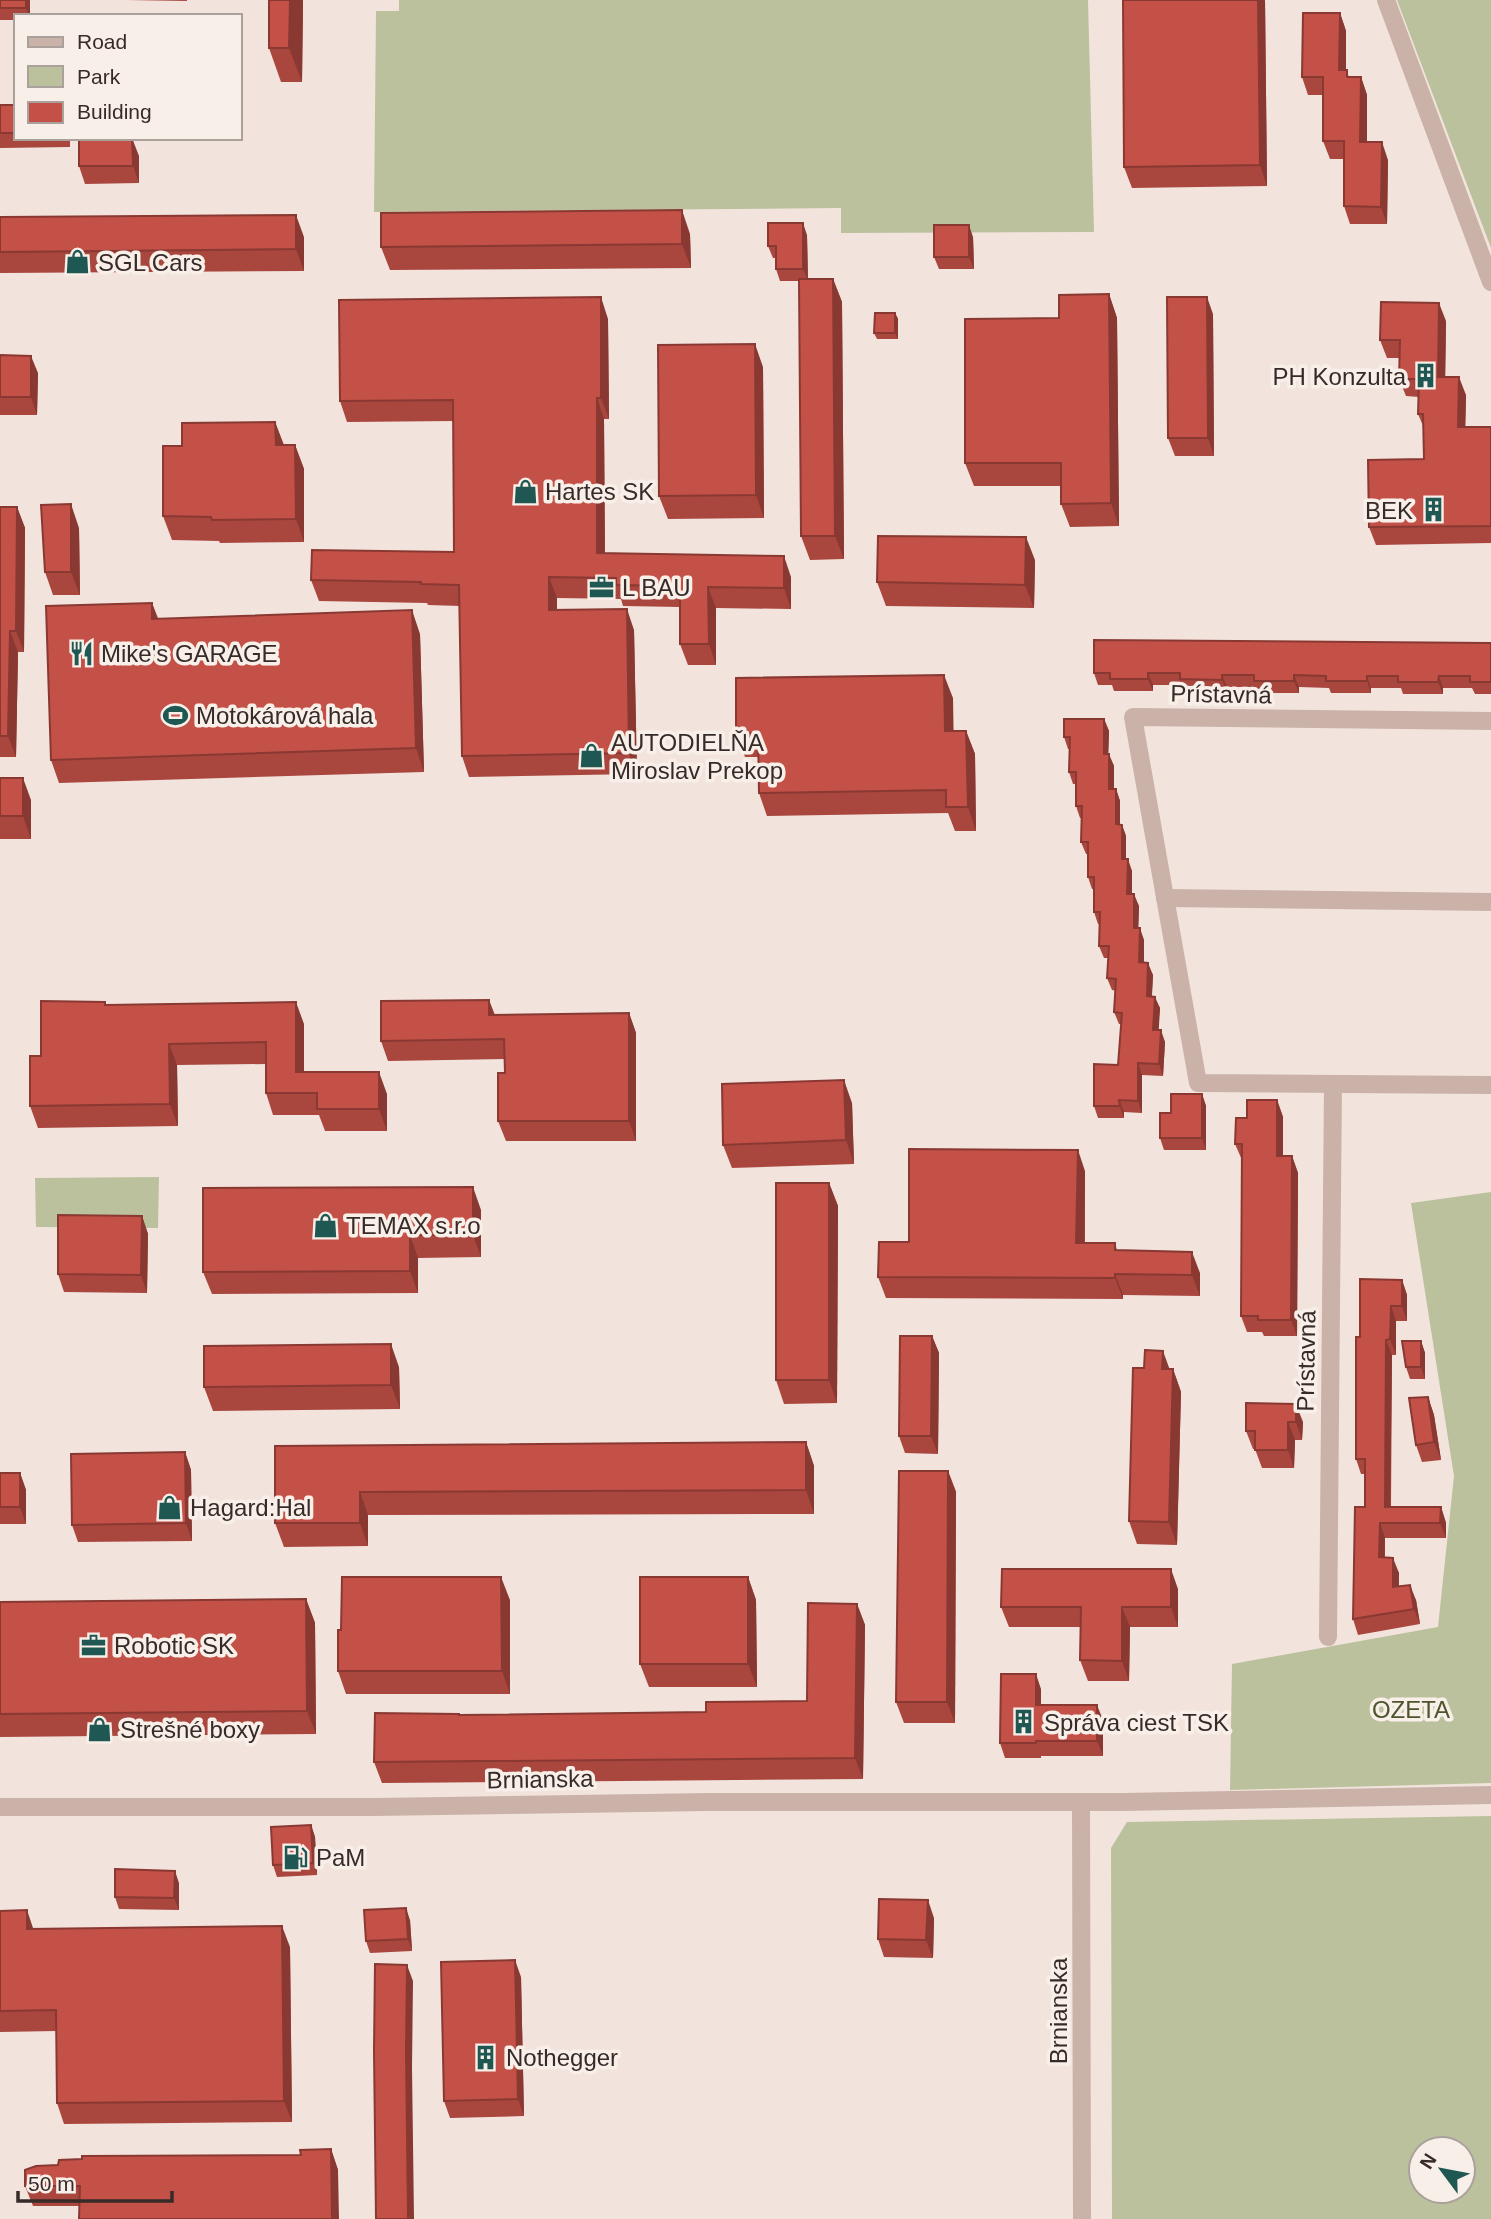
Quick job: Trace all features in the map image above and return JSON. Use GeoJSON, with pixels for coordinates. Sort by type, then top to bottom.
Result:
{"type":"FeatureCollection","features":[{"type":"Feature","properties":{"kind":"street"},"geometry":{"type":"LineString","coordinates":[[1386,0],[1491,282]]}},
{"type":"Feature","properties":{"kind":"street","name":"Prístavná"},"geometry":{"type":"LineString","coordinates":[[1491,721],[1133,717],[1198,1083],[1491,1085]]}},
{"type":"Feature","properties":{"kind":"street"},"geometry":{"type":"LineString","coordinates":[[1165,898],[1491,902]]}},
{"type":"Feature","properties":{"kind":"street","name":"Prístavná"},"geometry":{"type":"LineString","coordinates":[[1328,1637],[1333,1084]]}},
{"type":"Feature","properties":{"kind":"street","name":"Brnianska"},"geometry":{"type":"LineString","coordinates":[[0,1807],[1082,1802],[1491,1794]]}},
{"type":"Feature","properties":{"kind":"street","name":"Brnianska"},"geometry":{"type":"LineString","coordinates":[[1082,1802],[1082,2219]]}},
{"type":"Feature","properties":{"kind":"green space"},"geometry":{"type":"Polygon","coordinates":[[[399,0],[1088,0],[1094,232],[841,233],[841,208],[374,212],[376,11],[399,11],[399,0]]]}},
{"type":"Feature","properties":{"kind":"green space"},"geometry":{"type":"Polygon","coordinates":[[[1397,0],[1491,0],[1491,248],[1397,0]]]}},
{"type":"Feature","properties":{"kind":"green space"},"geometry":{"type":"Polygon","coordinates":[[[159,1177],[158,1228],[36,1227],[35,1178],[159,1177]]]}},
{"type":"Feature","properties":{"kind":"green space","name":"OZETA"},"geometry":{"type":"Polygon","coordinates":[[[1491,1192],[1491,1783],[1230,1790],[1232,1664],[1438,1627],[1454,1476],[1411,1203],[1491,1192]]]}},
{"type":"Feature","properties":{"kind":"green space"},"geometry":{"type":"Polygon","coordinates":[[[1491,1816],[1491,2219],[1112,2219],[1111,1848],[1127,1822],[1491,1816]]]}},
{"type":"Feature","properties":{"kind":"building"},"geometry":{"type":"Polygon","coordinates":[[[0,0],[26,0],[26,8],[0,8],[0,0]]]}},
{"type":"Feature","properties":{"kind":"building"},"geometry":{"type":"Polygon","coordinates":[[[269,0],[290,0],[289,48],[269,48],[269,0]]]}},
{"type":"Feature","properties":{"kind":"building"},"geometry":{"type":"Polygon","coordinates":[[[1123,0],[1258,0],[1260,165],[1124,167],[1123,0]]]}},
{"type":"Feature","properties":{"kind":"building"},"geometry":{"type":"Polygon","coordinates":[[[1303,13],[1340,13],[1339,70],[1347,70],[1347,77],[1361,77],[1360,142],[1382,142],[1381,207],[1344,206],[1344,141],[1323,141],[1323,77],[1302,77],[1303,13]]]}},
{"type":"Feature","properties":{"kind":"building"},"geometry":{"type":"Polygon","coordinates":[[[0,105],[14,105],[14,133],[0,133],[0,105]]]}},
{"type":"Feature","properties":{"kind":"building"},"geometry":{"type":"Polygon","coordinates":[[[79,140],[132,140],[133,166],[79,166],[79,140]]]}},
{"type":"Feature","properties":{"kind":"building"},"geometry":{"type":"Polygon","coordinates":[[[682,210],[682,244],[381,247],[381,213],[682,210]]]}},
{"type":"Feature","properties":{"kind":"building"},"geometry":{"type":"Polygon","coordinates":[[[296,215],[296,249],[0,252],[0,217],[296,215]]]}},
{"type":"Feature","properties":{"kind":"building"},"geometry":{"type":"Polygon","coordinates":[[[768,223],[803,223],[803,269],[776,269],[776,246],[768,246],[768,223]]]}},
{"type":"Feature","properties":{"kind":"building"},"geometry":{"type":"Polygon","coordinates":[[[934,225],[969,225],[969,257],[934,257],[934,225]]]}},
{"type":"Feature","properties":{"kind":"building"},"geometry":{"type":"Polygon","coordinates":[[[799,279],[833,279],[835,536],[801,536],[799,279]]]}},
{"type":"Feature","properties":{"kind":"building"},"geometry":{"type":"Polygon","coordinates":[[[1109,294],[1111,503],[1061,504],[1061,463],[965,463],[965,319],[1059,318],[1059,295],[1109,294]]]}},
{"type":"Feature","properties":{"kind":"building"},"geometry":{"type":"Polygon","coordinates":[[[601,297],[601,398],[597,398],[597,553],[784,556],[784,588],[708,587],[709,644],[680,644],[680,586],[616,585],[616,578],[549,577],[549,610],[627,609],[629,753],[462,756],[459,585],[311,580],[312,550],[454,552],[453,400],[340,401],[339,300],[601,297]]]}},
{"type":"Feature","properties":{"kind":"building"},"geometry":{"type":"Polygon","coordinates":[[[1167,297],[1207,297],[1208,438],[1168,438],[1167,297]]]}},
{"type":"Feature","properties":{"kind":"building"},"geometry":{"type":"Polygon","coordinates":[[[1381,302],[1439,303],[1438,377],[1459,377],[1458,427],[1491,427],[1491,526],[1369,527],[1368,460],[1424,459],[1423,414],[1418,414],[1419,379],[1399,379],[1400,340],[1380,340],[1381,302]]]}},
{"type":"Feature","properties":{"kind":"building"},"geometry":{"type":"Polygon","coordinates":[[[875,313],[895,313],[895,333],[874,333],[875,313]]]}},
{"type":"Feature","properties":{"kind":"building"},"geometry":{"type":"Polygon","coordinates":[[[755,344],[756,495],[659,496],[658,345],[755,344]]]}},
{"type":"Feature","properties":{"kind":"building"},"geometry":{"type":"Polygon","coordinates":[[[0,355],[31,356],[31,397],[0,397],[0,355]]]}},
{"type":"Feature","properties":{"kind":"building"},"geometry":{"type":"Polygon","coordinates":[[[275,422],[276,445],[295,445],[296,519],[212,520],[211,517],[163,516],[163,446],[182,446],[182,423],[275,422]]]}},
{"type":"Feature","properties":{"kind":"building"},"geometry":{"type":"Polygon","coordinates":[[[71,504],[71,572],[45,572],[41,505],[71,504]]]}},
{"type":"Feature","properties":{"kind":"building"},"geometry":{"type":"Polygon","coordinates":[[[0,507],[17,507],[16,631],[10,631],[8,736],[0,736],[0,507]]]}},
{"type":"Feature","properties":{"kind":"building"},"geometry":{"type":"Polygon","coordinates":[[[878,536],[1026,537],[1025,585],[877,582],[878,536]]]}},
{"type":"Feature","properties":{"kind":"building"},"geometry":{"type":"Polygon","coordinates":[[[152,603],[152,619],[412,610],[416,748],[51,760],[46,606],[152,603]]]}},
{"type":"Feature","properties":{"kind":"building"},"geometry":{"type":"Polygon","coordinates":[[[1094,640],[1491,643],[1491,682],[1470,682],[1470,676],[1439,676],[1438,682],[1398,682],[1398,676],[1367,676],[1367,681],[1326,681],[1326,676],[1294,675],[1294,681],[1254,681],[1254,675],[1222,675],[1222,680],[1180,679],[1180,673],[1148,673],[1148,679],[1110,679],[1110,673],[1094,673],[1094,640]]]}},
{"type":"Feature","properties":{"kind":"building"},"geometry":{"type":"Polygon","coordinates":[[[944,675],[945,731],[966,731],[968,807],[946,807],[946,790],[759,793],[758,733],[736,733],[736,678],[944,675]]]}},
{"type":"Feature","properties":{"kind":"building"},"geometry":{"type":"Polygon","coordinates":[[[1064,719],[1104,719],[1104,754],[1109,754],[1109,789],[1116,789],[1116,824],[1122,825],[1122,859],[1128,859],[1127,894],[1134,894],[1134,928],[1140,928],[1139,962],[1148,963],[1147,996],[1155,997],[1153,1030],[1161,1030],[1159,1064],[1138,1063],[1138,1101],[1119,1100],[1120,1106],[1094,1106],[1094,1064],[1118,1065],[1122,1013],[1114,1012],[1116,979],[1107,978],[1109,946],[1099,946],[1100,912],[1094,912],[1094,877],[1088,877],[1088,842],[1081,842],[1082,806],[1076,806],[1076,772],[1069,772],[1070,737],[1064,737],[1064,719]]]}},
{"type":"Feature","properties":{"kind":"building"},"geometry":{"type":"Polygon","coordinates":[[[0,778],[23,778],[23,816],[0,816],[0,778]]]}},
{"type":"Feature","properties":{"kind":"building"},"geometry":{"type":"Polygon","coordinates":[[[489,1000],[489,1015],[629,1013],[629,1121],[498,1121],[498,1073],[505,1073],[504,1039],[381,1041],[381,1001],[489,1000]]]}},
{"type":"Feature","properties":{"kind":"building"},"geometry":{"type":"Polygon","coordinates":[[[41,1001],[105,1002],[105,1005],[296,1002],[296,1072],[379,1072],[379,1109],[317,1109],[317,1093],[266,1093],[266,1042],[169,1044],[170,1104],[30,1106],[30,1056],[41,1056],[41,1001]]]}},
{"type":"Feature","properties":{"kind":"building"},"geometry":{"type":"Polygon","coordinates":[[[844,1080],[846,1140],[723,1145],[722,1084],[844,1080]]]}},
{"type":"Feature","properties":{"kind":"building"},"geometry":{"type":"Polygon","coordinates":[[[1171,1094],[1202,1094],[1202,1138],[1160,1138],[1160,1113],[1171,1113],[1171,1094]]]}},
{"type":"Feature","properties":{"kind":"building"},"geometry":{"type":"Polygon","coordinates":[[[1247,1100],[1277,1100],[1277,1156],[1292,1156],[1291,1320],[1258,1320],[1258,1316],[1241,1316],[1242,1144],[1235,1144],[1236,1118],[1247,1118],[1247,1100]]]}},
{"type":"Feature","properties":{"kind":"building"},"geometry":{"type":"Polygon","coordinates":[[[909,1149],[1078,1150],[1076,1243],[1115,1243],[1115,1250],[1192,1252],[1192,1275],[1115,1274],[1115,1278],[878,1277],[879,1242],[909,1242],[909,1149]]]}},
{"type":"Feature","properties":{"kind":"building"},"geometry":{"type":"Polygon","coordinates":[[[776,1183],[829,1183],[829,1380],[776,1380],[776,1183]]]}},
{"type":"Feature","properties":{"kind":"building"},"geometry":{"type":"Polygon","coordinates":[[[473,1187],[473,1235],[410,1235],[410,1271],[203,1272],[203,1188],[473,1187]]]}},
{"type":"Feature","properties":{"kind":"building"},"geometry":{"type":"Polygon","coordinates":[[[58,1215],[142,1216],[141,1275],[58,1274],[58,1215]]]}},
{"type":"Feature","properties":{"kind":"building"},"geometry":{"type":"Polygon","coordinates":[[[1360,1279],[1402,1280],[1402,1306],[1391,1306],[1390,1339],[1386,1340],[1385,1507],[1441,1507],[1440,1523],[1380,1523],[1379,1557],[1393,1558],[1393,1587],[1410,1585],[1414,1609],[1353,1619],[1355,1507],[1365,1507],[1365,1459],[1356,1459],[1356,1337],[1360,1337],[1360,1279]]]}},
{"type":"Feature","properties":{"kind":"building"},"geometry":{"type":"Polygon","coordinates":[[[900,1336],[932,1336],[931,1436],[899,1436],[900,1336]]]}},
{"type":"Feature","properties":{"kind":"building"},"geometry":{"type":"Polygon","coordinates":[[[1402,1341],[1421,1341],[1421,1367],[1406,1367],[1402,1341]]]}},
{"type":"Feature","properties":{"kind":"building"},"geometry":{"type":"Polygon","coordinates":[[[391,1344],[391,1385],[204,1387],[204,1346],[391,1344]]]}},
{"type":"Feature","properties":{"kind":"building"},"geometry":{"type":"Polygon","coordinates":[[[1145,1350],[1163,1351],[1162,1369],[1173,1369],[1169,1522],[1129,1521],[1133,1368],[1144,1368],[1145,1350]]]}},
{"type":"Feature","properties":{"kind":"building"},"geometry":{"type":"Polygon","coordinates":[[[1428,1397],[1434,1442],[1416,1445],[1409,1398],[1428,1397]]]}},
{"type":"Feature","properties":{"kind":"building"},"geometry":{"type":"Polygon","coordinates":[[[1246,1403],[1296,1404],[1296,1422],[1288,1422],[1288,1450],[1255,1450],[1255,1431],[1246,1431],[1246,1403]]]}},
{"type":"Feature","properties":{"kind":"building"},"geometry":{"type":"Polygon","coordinates":[[[806,1442],[806,1490],[360,1492],[360,1523],[275,1523],[275,1446],[806,1442]]]}},
{"type":"Feature","properties":{"kind":"building"},"geometry":{"type":"Polygon","coordinates":[[[185,1452],[186,1523],[72,1525],[71,1454],[185,1452]]]}},
{"type":"Feature","properties":{"kind":"building"},"geometry":{"type":"Polygon","coordinates":[[[899,1471],[948,1471],[947,1702],[896,1702],[899,1471]]]}},
{"type":"Feature","properties":{"kind":"building"},"geometry":{"type":"Polygon","coordinates":[[[0,1473],[20,1473],[20,1507],[0,1507],[0,1473]]]}},
{"type":"Feature","properties":{"kind":"building"},"geometry":{"type":"Polygon","coordinates":[[[1002,1569],[1171,1569],[1171,1607],[1122,1607],[1122,1661],[1080,1660],[1081,1607],[1001,1607],[1002,1569]]]}},
{"type":"Feature","properties":{"kind":"building"},"geometry":{"type":"Polygon","coordinates":[[[342,1577],[501,1577],[502,1671],[338,1671],[342,1577]]]}},
{"type":"Feature","properties":{"kind":"building"},"geometry":{"type":"Polygon","coordinates":[[[640,1577],[748,1577],[748,1664],[640,1664],[640,1577]]]}},
{"type":"Feature","properties":{"kind":"building"},"geometry":{"type":"Polygon","coordinates":[[[306,1599],[307,1711],[0,1714],[0,1602],[306,1599]]]}},
{"type":"Feature","properties":{"kind":"building"},"geometry":{"type":"Polygon","coordinates":[[[808,1603],[857,1604],[855,1758],[374,1762],[375,1713],[459,1715],[706,1712],[706,1702],[807,1701],[808,1603]]]}},
{"type":"Feature","properties":{"kind":"building"},"geometry":{"type":"Polygon","coordinates":[[[1001,1674],[1036,1674],[1036,1705],[1097,1705],[1097,1741],[1000,1743],[1001,1674]]]}},
{"type":"Feature","properties":{"kind":"building","name":"PaM"},"geometry":{"type":"Polygon","coordinates":[[[311,1825],[313,1863],[273,1865],[271,1827],[311,1825]]]}},
{"type":"Feature","properties":{"kind":"building"},"geometry":{"type":"Polygon","coordinates":[[[115,1869],[175,1871],[174,1898],[115,1897],[115,1869]]]}},
{"type":"Feature","properties":{"kind":"building"},"geometry":{"type":"Polygon","coordinates":[[[879,1899],[928,1900],[926,1940],[878,1939],[879,1899]]]}},
{"type":"Feature","properties":{"kind":"building"},"geometry":{"type":"Polygon","coordinates":[[[406,1908],[408,1939],[366,1941],[364,1910],[406,1908]]]}},
{"type":"Feature","properties":{"kind":"building"},"geometry":{"type":"Polygon","coordinates":[[[27,1910],[27,1929],[282,1926],[284,2101],[57,2103],[56,2010],[0,2011],[0,1911],[27,1910]]]}},
{"type":"Feature","properties":{"kind":"building","name":"Nothegger"},"geometry":{"type":"Polygon","coordinates":[[[515,1960],[518,2099],[444,2101],[441,1962],[515,1960]]]}},
{"type":"Feature","properties":{"kind":"building"},"geometry":{"type":"Polygon","coordinates":[[[375,1964],[407,1965],[408,2219],[376,2219],[375,1964]]]}},
{"type":"Feature","properties":{"kind":"building"},"geometry":{"type":"Polygon","coordinates":[[[331,2149],[332,2219],[79,2219],[80,2186],[25,2186],[25,2170],[36,2166],[58,2165],[59,2160],[82,2159],[82,2156],[301,2155],[300,2150],[331,2149]]]}},
{"type":"Feature","properties":{"kind":"place","name":"SGL Cars"},"geometry":{"type":"Point","coordinates":[78,262]}},
{"type":"Feature","properties":{"kind":"place","name":"PH Konzulta"},"geometry":{"type":"Point","coordinates":[1426,376]}},
{"type":"Feature","properties":{"kind":"place","name":"Hartes SK"},"geometry":{"type":"Point","coordinates":[525,491]}},
{"type":"Feature","properties":{"kind":"place","name":"BEK"},"geometry":{"type":"Point","coordinates":[1433,510]}},
{"type":"Feature","properties":{"kind":"place","name":"L BAU"},"geometry":{"type":"Point","coordinates":[602,587]}},
{"type":"Feature","properties":{"kind":"place","name":"Mike's GARAGE"},"geometry":{"type":"Point","coordinates":[81,653]}},
{"type":"Feature","properties":{"kind":"place","name":"Motokárová hala"},"geometry":{"type":"Point","coordinates":[176,715]}},
{"type":"Feature","properties":{"kind":"place","name":"AUTODIELŇA Miroslav Prekop"},"geometry":{"type":"Point","coordinates":[591,756]}},
{"type":"Feature","properties":{"kind":"place","name":"TEMAX s.r.o"},"geometry":{"type":"Point","coordinates":[326,1225]}},
{"type":"Feature","properties":{"kind":"place","name":"Hagard:Hal"},"geometry":{"type":"Point","coordinates":[170,1507]}},
{"type":"Feature","properties":{"kind":"place","name":"Robotic SK"},"geometry":{"type":"Point","coordinates":[94,1645]}},
{"type":"Feature","properties":{"kind":"place","name":"Správa ciest TSK"},"geometry":{"type":"Point","coordinates":[1024,1722]}},
{"type":"Feature","properties":{"kind":"place","name":"Strešné boxy"},"geometry":{"type":"Point","coordinates":[100,1729]}},
{"type":"Feature","properties":{"kind":"place","name":"PaM"},"geometry":{"type":"Point","coordinates":[296,1857]}},
{"type":"Feature","properties":{"kind":"place","name":"Nothegger"},"geometry":{"type":"Point","coordinates":[486,2057]}}]}
